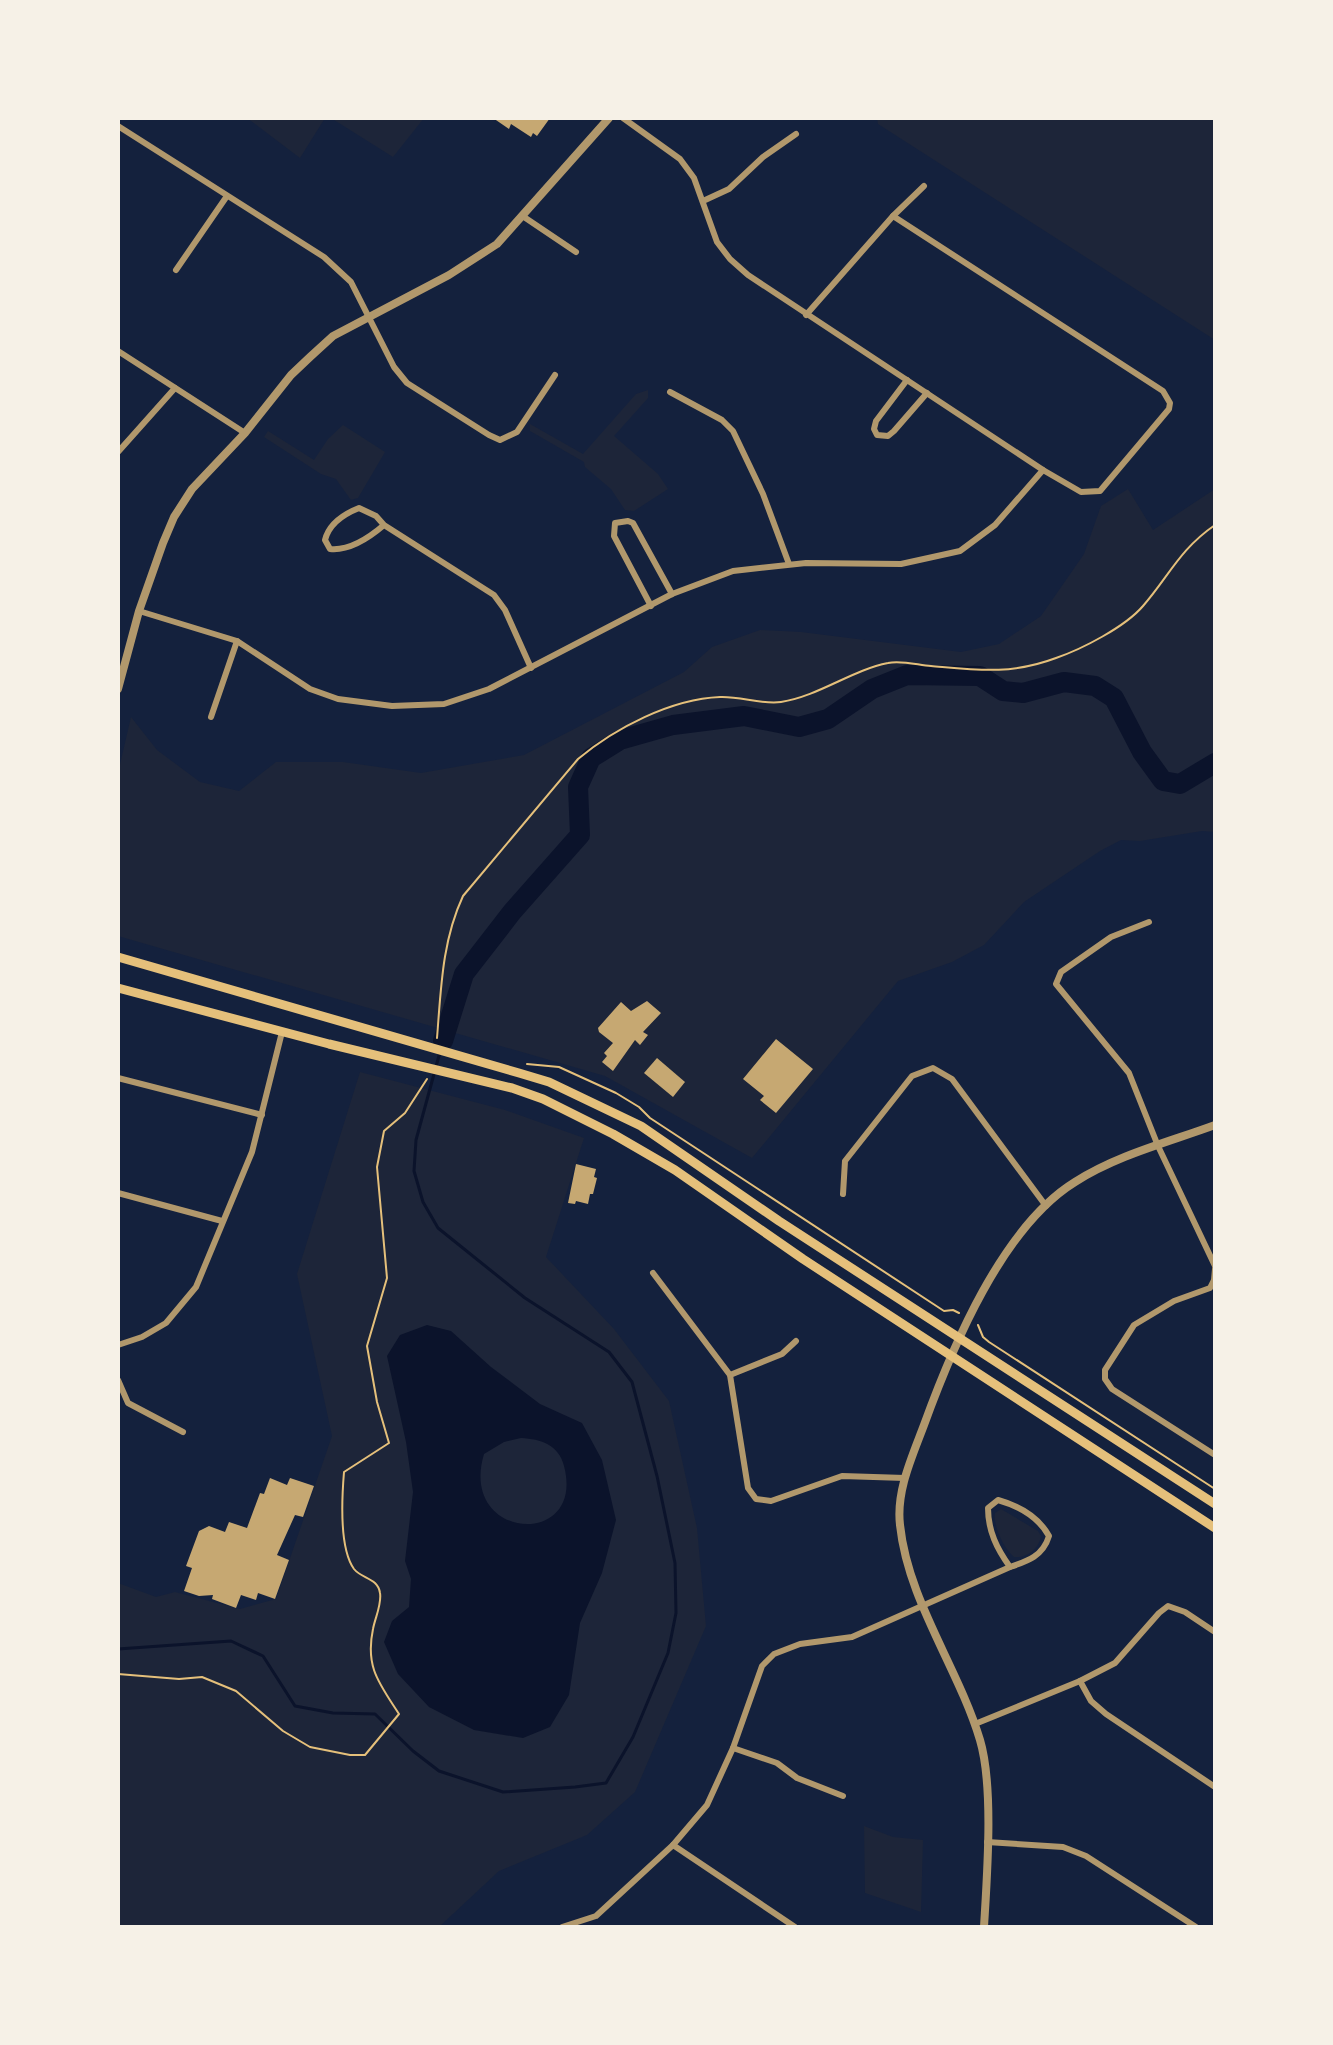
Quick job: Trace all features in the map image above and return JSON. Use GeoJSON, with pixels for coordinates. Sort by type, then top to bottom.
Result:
{"type":"FeatureCollection","features":[{"type":"Feature","properties":{"kind":"main road"},"geometry":{"type":"LineString","coordinates":[[118,957],[545,1081],[641,1126],[779,1221],[1215,1504]]}},
{"type":"Feature","properties":{"kind":"main road"},"geometry":{"type":"LineString","coordinates":[[118,988],[512,1088],[543,1099],[675,1170],[803,1259],[1215,1528]]}},
{"type":"Feature","properties":{"kind":"street"},"geometry":{"type":"LineString","coordinates":[[118,689],[139,611],[174,517],[192,489],[245,433],[291,375],[333,336],[472,261],[497,244],[609,118]]}},
{"type":"Feature","properties":{"kind":"street"},"geometry":{"type":"LineString","coordinates":[[623,118],[680,159],[694,178],[713,234],[730,259],[806,315],[1043,470],[1081,492],[1100,491],[1169,410],[1170,403],[1163,391],[893,216]]}},
{"type":"Feature","properties":{"kind":"street"},"geometry":{"type":"LineString","coordinates":[[118,126],[324,257],[351,282],[394,367],[407,383],[500,440],[517,432],[555,375]]}},
{"type":"Feature","properties":{"kind":"street"},"geometry":{"type":"LineString","coordinates":[[703,201],[729,189],[763,157],[796,134]]}},
{"type":"Feature","properties":{"kind":"street"},"geometry":{"type":"LineString","coordinates":[[806,315],[893,216],[924,186]]}},
{"type":"Feature","properties":{"kind":"street"},"geometry":{"type":"LineString","coordinates":[[176,270],[227,196]]}},
{"type":"Feature","properties":{"kind":"street"},"geometry":{"type":"LineString","coordinates":[[524,217],[576,252]]}},
{"type":"Feature","properties":{"kind":"street"},"geometry":{"type":"LineString","coordinates":[[118,351],[245,433]]}},
{"type":"Feature","properties":{"kind":"street"},"geometry":{"type":"LineString","coordinates":[[907,380],[876,421],[874,429],[877,435],[888,436],[894,431],[927,393]]}},
{"type":"Feature","properties":{"kind":"street"},"geometry":{"type":"LineString","coordinates":[[118,452],[175,388]]}},
{"type":"Feature","properties":{"kind":"street"},"geometry":{"type":"LineString","coordinates":[[670,392],[722,420],[733,431],[763,494],[789,564]]}},
{"type":"Feature","properties":{"kind":"street"},"geometry":{"type":"LineString","coordinates":[[139,611],[237,641],[310,689],[338,699],[392,706],[435,705],[463,700],[672,594],[733,571],[789,564],[901,564],[960,551],[995,525],[1043,470]]}},
{"type":"Feature","properties":{"kind":"street"},"geometry":{"type":"LineString","coordinates":[[384,525],[374,534],[342,550],[330,549],[325,540],[327,531],[345,514],[359,508],[376,516],[384,525],[494,595],[505,610],[531,668]]}},
{"type":"Feature","properties":{"kind":"street"},"geometry":{"type":"LineString","coordinates":[[651,606],[614,536],[615,523],[633,523],[672,594]]}},
{"type":"Feature","properties":{"kind":"street"},"geometry":{"type":"LineString","coordinates":[[211,717],[237,641]]}},
{"type":"Feature","properties":{"kind":"street"},"geometry":{"type":"LineString","coordinates":[[1149,922],[1111,937],[1061,972],[1056,984],[1129,1073],[1158,1146],[1215,1268],[1210,1288],[1174,1301],[1134,1325],[1105,1370],[1105,1379],[1112,1389],[1215,1455]]}},
{"type":"Feature","properties":{"kind":"street"},"geometry":{"type":"LineString","coordinates":[[118,1345],[142,1337],[166,1323],[196,1287],[252,1152],[282,1032]]}},
{"type":"Feature","properties":{"kind":"street"},"geometry":{"type":"LineString","coordinates":[[843,1194],[845,1161],[912,1076],[933,1068],[952,1079],[1046,1206]]}},
{"type":"Feature","properties":{"kind":"street"},"geometry":{"type":"LineString","coordinates":[[118,1078],[262,1115]]}},
{"type":"Feature","properties":{"kind":"street"},"geometry":{"type":"LineString","coordinates":[[984,1927],[987,1842],[984,1756],[975,1724],[904,1551],[899,1521],[905,1478],[950,1353],[990,1279],[1030,1223],[1074,1182],[1115,1162],[1215,1125]]}},
{"type":"Feature","properties":{"kind":"street"},"geometry":{"type":"LineString","coordinates":[[118,1193],[222,1221]]}},
{"type":"Feature","properties":{"kind":"street"},"geometry":{"type":"LineString","coordinates":[[653,1273],[730,1375],[748,1488],[756,1499],[771,1501],[842,1476],[905,1478]]}},
{"type":"Feature","properties":{"kind":"street"},"geometry":{"type":"LineString","coordinates":[[730,1375],[782,1354],[796,1341]]}},
{"type":"Feature","properties":{"kind":"street"},"geometry":{"type":"LineString","coordinates":[[118,1380],[128,1403],[183,1432]]}},
{"type":"Feature","properties":{"kind":"street"},"geometry":{"type":"LineString","coordinates":[[562,1927],[596,1916],[673,1845],[707,1805],[733,1748],[762,1666],[774,1654],[800,1644],[852,1637],[1032,1560],[1046,1546],[1049,1536],[1043,1524],[1017,1505],[998,1500],[988,1508],[988,1521],[997,1549],[1010,1567]]}},
{"type":"Feature","properties":{"kind":"street"},"geometry":{"type":"LineString","coordinates":[[975,1724],[1080,1681],[1115,1663],[1168,1606],[1185,1612],[1215,1632]]}},
{"type":"Feature","properties":{"kind":"street"},"geometry":{"type":"LineString","coordinates":[[1080,1681],[1091,1701],[1106,1714],[1215,1787]]}},
{"type":"Feature","properties":{"kind":"street"},"geometry":{"type":"LineString","coordinates":[[733,1748],[777,1763],[797,1778],[843,1796]]}},
{"type":"Feature","properties":{"kind":"street"},"geometry":{"type":"LineString","coordinates":[[987,1842],[1063,1847],[1086,1856],[1196,1927]]}},
{"type":"Feature","properties":{"kind":"street"},"geometry":{"type":"LineString","coordinates":[[673,1845],[795,1927]]}},
{"type":"Feature","properties":{"kind":"street"},"geometry":{"type":"LineString","coordinates":[[596,1916],[600,1927]]}},
{"type":"Feature","properties":{"kind":"path"},"geometry":{"type":"LineString","coordinates":[[437,1038],[443,957],[453,918],[463,896],[578,759],[594,746],[620,730],[684,703],[719,697],[779,703],[836,685],[890,662],[984,670],[1022,669],[1054,659],[1081,648],[1127,621],[1143,606],[1183,551],[1215,525]]}},
{"type":"Feature","properties":{"kind":"path"},"geometry":{"type":"LineString","coordinates":[[518,1063],[559,1067],[639,1107],[650,1118],[944,1311],[953,1310],[969,1318],[978,1324],[983,1337],[989,1342],[1215,1489]]}},
{"type":"Feature","properties":{"kind":"path"},"geometry":{"type":"LineString","coordinates":[[118,1674],[179,1679],[202,1677],[236,1691],[283,1731],[310,1747],[350,1755],[365,1755],[399,1714],[370,1663],[372,1631],[381,1595],[377,1584],[355,1570],[346,1545],[342,1494],[344,1472],[389,1443],[377,1402],[367,1346],[387,1278],[377,1167],[384,1131],[405,1113],[427,1081],[426,1066]]}},
{"type":"Feature","properties":{"kind":"shaded area"},"geometry":{"type":"Polygon","coordinates":[[[247,118],[325,118],[300,158],[247,118]]]}},
{"type":"Feature","properties":{"kind":"shaded area"},"geometry":{"type":"Polygon","coordinates":[[[331,118],[424,118],[393,157],[331,118]]]}},
{"type":"Feature","properties":{"kind":"shaded area"},"geometry":{"type":"Polygon","coordinates":[[[877,118],[1215,118],[1215,340],[878,124],[877,118]]]}},
{"type":"Feature","properties":{"kind":"shaded area"},"geometry":{"type":"Polygon","coordinates":[[[648,390],[648,398],[614,436],[658,474],[668,489],[634,511],[625,510],[611,489],[585,467],[584,462],[530,431],[530,424],[583,454],[636,394],[648,390]]]}},
{"type":"Feature","properties":{"kind":"shaded area"},"geometry":{"type":"Polygon","coordinates":[[[343,425],[385,452],[358,498],[351,500],[336,479],[321,474],[264,437],[268,431],[314,460],[328,439],[343,425]]]}},
{"type":"Feature","properties":{"kind":"shaded area"},"geometry":{"type":"Polygon","coordinates":[[[1128,489],[1153,530],[1215,489],[1215,832],[1202,831],[1140,841],[1121,840],[1024,902],[984,945],[952,962],[898,981],[752,1158],[605,1076],[118,936],[118,773],[131,717],[157,750],[200,782],[239,791],[276,762],[343,762],[421,773],[524,755],[684,672],[712,647],[760,630],[801,632],[961,652],[999,644],[1041,616],[1084,554],[1101,506],[1128,489]]]}},
{"type":"Feature","properties":{"kind":"shaded area"},"geometry":{"type":"Polygon","coordinates":[[[360,1072],[505,1110],[584,1138],[546,1257],[614,1329],[669,1401],[697,1528],[706,1626],[635,1792],[587,1835],[499,1871],[439,1927],[118,1927],[118,1583],[156,1597],[175,1592],[240,1609],[276,1599],[332,1436],[297,1274],[360,1072]]]}},
{"type":"Feature","properties":{"kind":"shaded area"},"geometry":{"type":"Polygon","coordinates":[[[427,1325],[451,1331],[491,1367],[540,1404],[582,1423],[602,1460],[616,1520],[602,1573],[580,1623],[569,1695],[550,1727],[523,1738],[474,1730],[429,1707],[398,1674],[384,1642],[392,1621],[409,1607],[411,1579],[405,1561],[413,1492],[406,1442],[387,1356],[400,1335],[427,1325]],[[528,1439],[504,1442],[484,1454],[481,1483],[489,1504],[504,1518],[522,1524],[542,1522],[557,1511],[566,1493],[564,1466],[558,1453],[548,1444],[528,1439]]]}},
{"type":"Feature","properties":{"kind":"shaded area"},"geometry":{"type":"Polygon","coordinates":[[[1001,1509],[1038,1531],[1040,1541],[1032,1552],[1014,1557],[1007,1549],[997,1531],[995,1518],[995,1513],[1001,1509]]]}},
{"type":"Feature","properties":{"kind":"shaded area"},"geometry":{"type":"Polygon","coordinates":[[[864,1826],[893,1837],[923,1840],[921,1912],[865,1893],[864,1826]]]}},
{"type":"Feature","properties":{"kind":"building"},"geometry":{"type":"Polygon","coordinates":[[[493,118],[550,118],[537,136],[533,133],[531,137],[511,124],[509,129],[493,118]]]}},
{"type":"Feature","properties":{"kind":"building"},"geometry":{"type":"Polygon","coordinates":[[[647,1001],[661,1013],[643,1032],[648,1035],[640,1045],[635,1040],[613,1071],[602,1062],[607,1056],[604,1053],[613,1043],[598,1028],[621,1002],[631,1011],[647,1001]]]}},
{"type":"Feature","properties":{"kind":"building"},"geometry":{"type":"Polygon","coordinates":[[[776,1039],[813,1069],[776,1113],[760,1100],[764,1096],[743,1079],[776,1039]]]}},
{"type":"Feature","properties":{"kind":"building"},"geometry":{"type":"Polygon","coordinates":[[[657,1058],[685,1082],[673,1097],[644,1073],[657,1058]]]}},
{"type":"Feature","properties":{"kind":"building"},"geometry":{"type":"Polygon","coordinates":[[[576,1164],[596,1169],[594,1177],[597,1178],[588,1204],[568,1203],[576,1164]]]}},
{"type":"Feature","properties":{"kind":"building"},"geometry":{"type":"Polygon","coordinates":[[[270,1478],[287,1485],[290,1478],[314,1486],[303,1517],[295,1515],[277,1555],[289,1560],[275,1599],[258,1593],[256,1600],[241,1595],[236,1608],[212,1599],[213,1595],[199,1596],[184,1591],[192,1568],[186,1566],[199,1531],[209,1526],[225,1532],[229,1522],[247,1528],[260,1493],[264,1494],[270,1478]]]}},
{"type":"Feature","properties":{"kind":"waterway"},"geometry":{"type":"LineString","coordinates":[[443,1041],[464,974],[512,912],[580,835],[578,787],[591,758],[620,740],[673,725],[744,716],[799,727],[828,719],[872,689],[907,675],[980,676],[1003,691],[1023,693],[1064,682],[1095,686],[1114,698],[1142,752],[1163,781],[1180,784],[1215,763]]}},
{"type":"Feature","properties":{"kind":"waterway"},"geometry":{"type":"LineString","coordinates":[[118,1649],[231,1641],[263,1656],[295,1706],[333,1713],[375,1714],[439,1771],[503,1792],[606,1783],[633,1737],[668,1653],[676,1613],[675,1563],[657,1476],[632,1382],[609,1352],[525,1298],[438,1228],[423,1202],[414,1171],[416,1140],[443,1041]]}}]}
